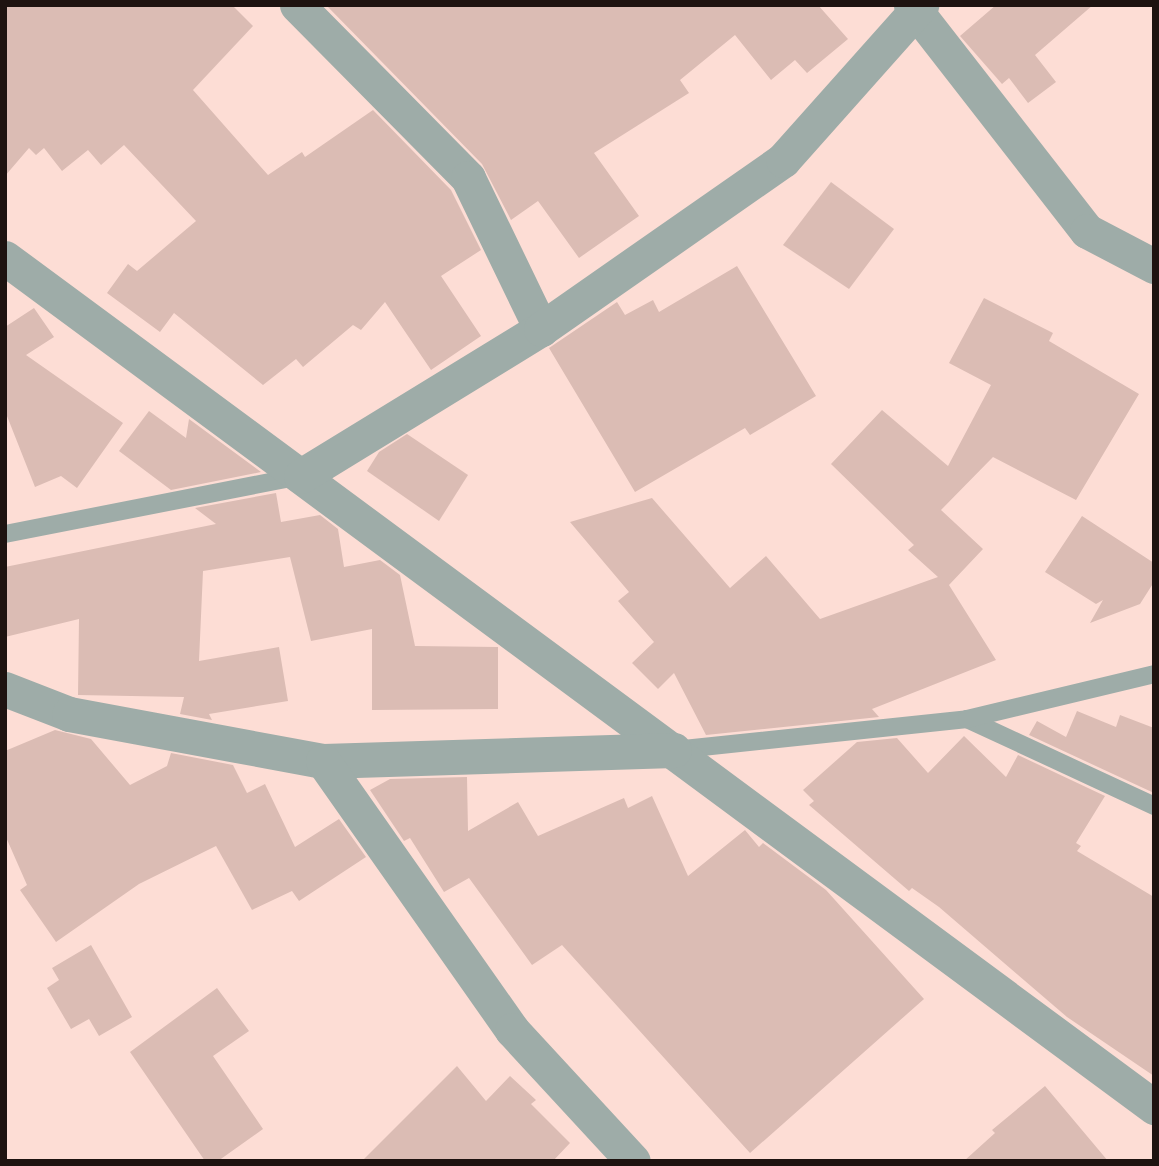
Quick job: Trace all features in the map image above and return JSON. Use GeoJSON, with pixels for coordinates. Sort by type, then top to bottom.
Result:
{"type":"FeatureCollection","features":[{"type":"Feature","properties":{"kind":"street"},"geometry":{"type":"LineString","coordinates":[[297,5],[468,178],[541,329]]}},
{"type":"Feature","properties":{"kind":"street"},"geometry":{"type":"LineString","coordinates":[[301,476],[541,329],[783,160],[916,7],[1087,231],[1154,266]]}},
{"type":"Feature","properties":{"kind":"street"},"geometry":{"type":"LineString","coordinates":[[5,258],[1154,1107]]}},
{"type":"Feature","properties":{"kind":"street"},"geometry":{"type":"LineString","coordinates":[[5,689],[69,715],[323,761],[674,750]]}},
{"type":"Feature","properties":{"kind":"street"},"geometry":{"type":"LineString","coordinates":[[323,761],[512,1030],[633,1161]]}},
{"type":"Feature","properties":{"kind":"lane"},"geometry":{"type":"LineString","coordinates":[[5,534],[301,476]]}},
{"type":"Feature","properties":{"kind":"lane"},"geometry":{"type":"LineString","coordinates":[[674,750],[967,719],[1154,674]]}},
{"type":"Feature","properties":{"kind":"lane"},"geometry":{"type":"LineString","coordinates":[[967,719],[1154,806]]}},
{"type":"Feature","properties":{"kind":"building"},"geometry":{"type":"Polygon","coordinates":[[[5,5],[232,5],[253,26],[193,90],[268,175],[302,152],[305,157],[373,110],[451,190],[481,250],[441,276],[481,336],[431,370],[385,302],[361,330],[353,325],[303,367],[296,359],[263,385],[174,313],[160,332],[107,293],[128,264],[137,271],[196,221],[124,145],[101,165],[88,150],[62,171],[44,148],[36,155],[29,148],[5,176],[5,5]]]}},
{"type":"Feature","properties":{"kind":"building"},"geometry":{"type":"Polygon","coordinates":[[[326,5],[818,5],[848,39],[807,73],[795,60],[771,80],[735,35],[680,80],[689,93],[594,153],[639,216],[579,258],[538,201],[511,220],[482,164],[326,5]]]}},
{"type":"Feature","properties":{"kind":"building"},"geometry":{"type":"Polygon","coordinates":[[[996,5],[1093,5],[1035,55],[1056,82],[1028,103],[1009,78],[1002,84],[960,36],[996,5]]]}},
{"type":"Feature","properties":{"kind":"building"},"geometry":{"type":"Polygon","coordinates":[[[831,182],[894,229],[849,289],[783,245],[831,182]]]}},
{"type":"Feature","properties":{"kind":"building"},"geometry":{"type":"Polygon","coordinates":[[[737,266],[816,396],[750,435],[745,428],[635,492],[549,348],[617,302],[625,315],[653,300],[659,312],[737,266]]]}},
{"type":"Feature","properties":{"kind":"building"},"geometry":{"type":"Polygon","coordinates":[[[984,298],[1053,333],[1049,341],[1139,394],[1076,500],[993,457],[941,510],[983,549],[949,585],[996,660],[872,709],[879,717],[706,735],[674,673],[658,689],[632,663],[654,642],[618,601],[629,592],[570,522],[652,498],[730,588],[766,556],[820,619],[938,577],[908,550],[914,545],[831,464],[882,410],[948,466],[991,385],[949,363],[984,298]]]}},
{"type":"Feature","properties":{"kind":"building"},"geometry":{"type":"Polygon","coordinates":[[[34,308],[54,337],[26,355],[123,423],[77,488],[61,476],[35,487],[5,411],[5,327],[34,308]]]}},
{"type":"Feature","properties":{"kind":"building"},"geometry":{"type":"Polygon","coordinates":[[[149,411],[186,438],[189,419],[261,472],[171,490],[119,451],[149,411]]]}},
{"type":"Feature","properties":{"kind":"building"},"geometry":{"type":"Polygon","coordinates":[[[407,434],[468,475],[439,521],[367,471],[379,452],[407,434]]]}},
{"type":"Feature","properties":{"kind":"building"},"geometry":{"type":"Polygon","coordinates":[[[276,493],[281,522],[320,515],[338,529],[344,567],[380,560],[400,575],[415,646],[498,647],[498,709],[372,710],[372,629],[311,641],[290,557],[203,571],[199,661],[279,647],[288,701],[209,714],[212,720],[180,714],[184,697],[78,695],[79,619],[5,637],[5,567],[216,524],[195,508],[276,493]]]}},
{"type":"Feature","properties":{"kind":"building"},"geometry":{"type":"Polygon","coordinates":[[[1082,516],[1154,563],[1154,582],[1140,604],[1090,623],[1103,600],[1096,604],[1045,572],[1082,516]]]}},
{"type":"Feature","properties":{"kind":"building"},"geometry":{"type":"Polygon","coordinates":[[[1077,711],[1116,727],[1120,715],[1154,728],[1154,793],[1029,735],[1037,721],[1066,737],[1077,711]]]}},
{"type":"Feature","properties":{"kind":"building"},"geometry":{"type":"Polygon","coordinates":[[[55,730],[91,739],[130,785],[167,766],[171,753],[233,765],[247,793],[265,784],[295,847],[339,819],[366,857],[299,901],[292,891],[252,910],[216,846],[139,884],[56,942],[20,890],[27,885],[5,835],[5,751],[55,730]]]}},
{"type":"Feature","properties":{"kind":"building"},"geometry":{"type":"Polygon","coordinates":[[[964,736],[1006,777],[1018,755],[1105,796],[1076,843],[1081,846],[1077,851],[1154,897],[1154,1076],[1067,1017],[939,907],[912,888],[909,891],[809,805],[814,801],[803,790],[857,742],[897,738],[928,773],[964,736]]]}},
{"type":"Feature","properties":{"kind":"building"},"geometry":{"type":"Polygon","coordinates":[[[467,777],[468,831],[518,802],[538,836],[624,798],[628,808],[652,796],[688,876],[745,830],[759,847],[763,843],[826,890],[924,999],[750,1153],[562,945],[532,965],[469,878],[444,892],[410,838],[404,841],[370,790],[390,779],[467,777]]]}},
{"type":"Feature","properties":{"kind":"building"},"geometry":{"type":"Polygon","coordinates":[[[91,945],[132,1017],[99,1036],[89,1019],[71,1029],[47,988],[59,980],[52,968],[91,945]]]}},
{"type":"Feature","properties":{"kind":"building"},"geometry":{"type":"Polygon","coordinates":[[[217,988],[249,1031],[213,1056],[263,1129],[218,1161],[205,1161],[130,1052],[217,988]]]}},
{"type":"Feature","properties":{"kind":"building"},"geometry":{"type":"Polygon","coordinates":[[[457,1066],[486,1101],[510,1076],[536,1100],[531,1104],[570,1143],[553,1161],[362,1161],[457,1066]]]}},
{"type":"Feature","properties":{"kind":"building"},"geometry":{"type":"Polygon","coordinates":[[[1045,1086],[1108,1161],[964,1161],[995,1133],[992,1130],[1045,1086]]]}}]}
